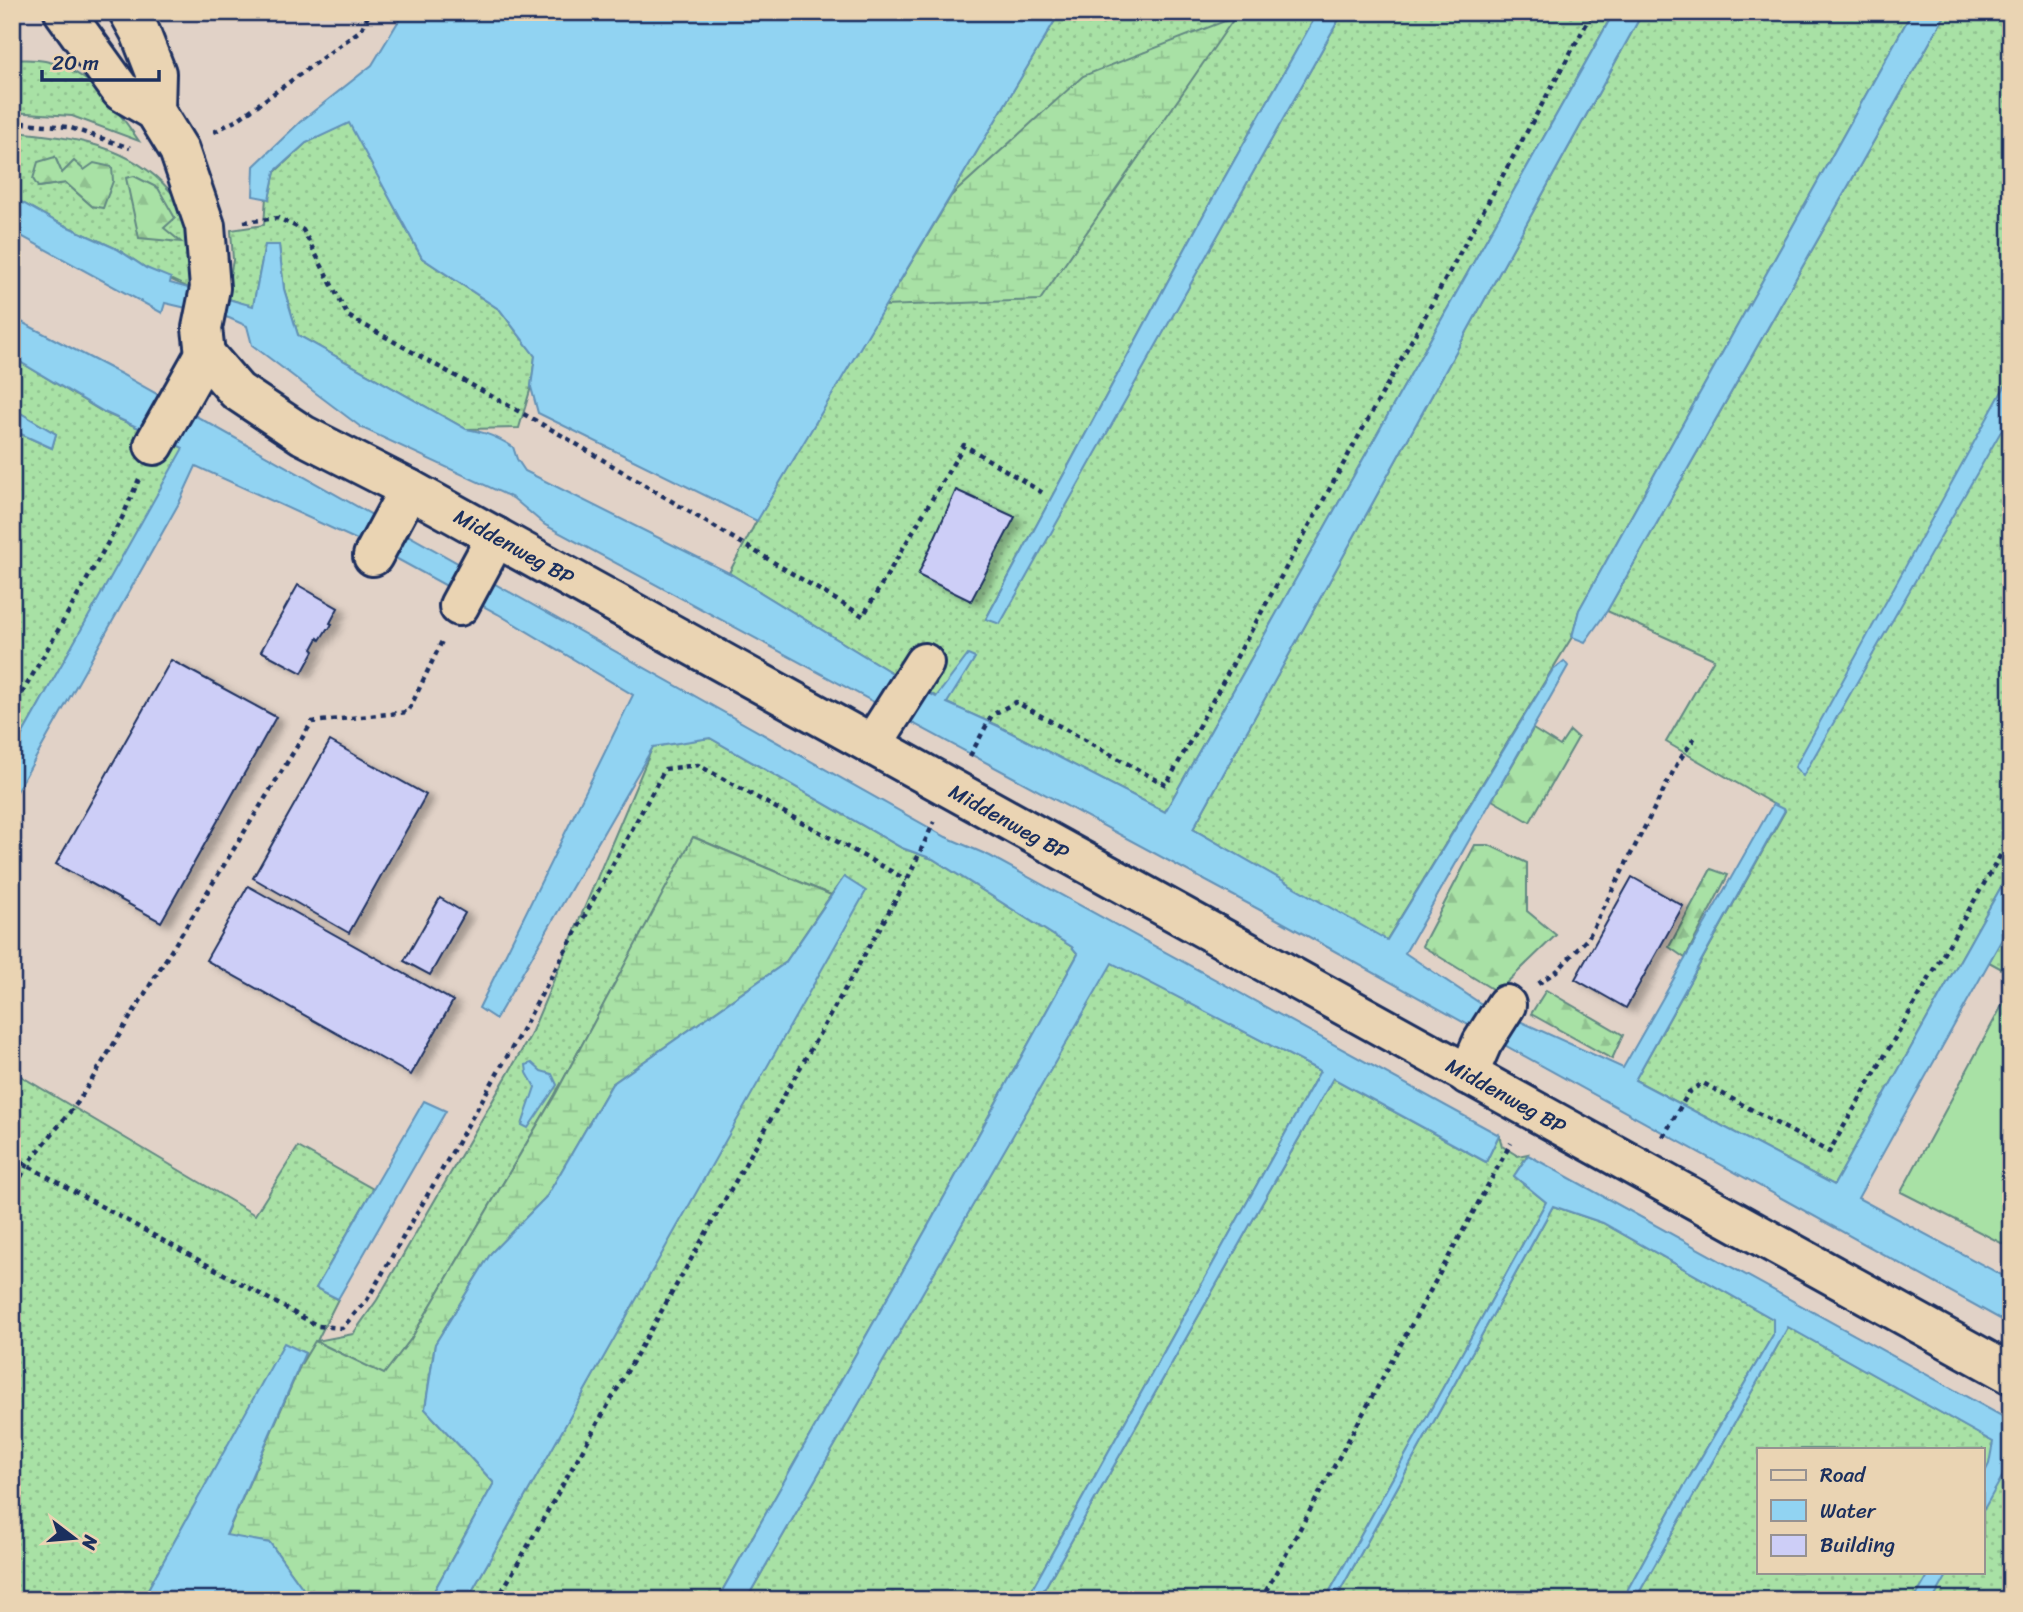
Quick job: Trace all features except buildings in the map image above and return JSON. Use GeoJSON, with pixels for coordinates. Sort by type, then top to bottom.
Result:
{"type":"FeatureCollection","features":[{"type":"Feature","properties":{"kind":"street"},"geometry":{"type":"LineString","coordinates":[[64,12],[121,91],[155,111],[179,150],[205,226],[210,288],[203,340],[180,398],[154,445]]}},
{"type":"Feature","properties":{"kind":"street"},"geometry":{"type":"LineString","coordinates":[[129,12],[156,73],[155,111]]}},
{"type":"Feature","properties":{"kind":"street","name":"Middenweg BP"},"geometry":{"type":"LineString","coordinates":[[203,340],[237,391],[401,504],[488,550],[880,732],[1475,1059],[2011,1374]]}},
{"type":"Feature","properties":{"kind":"street"},"geometry":{"type":"LineString","coordinates":[[373,556],[401,504]]}},
{"type":"Feature","properties":{"kind":"street"},"geometry":{"type":"LineString","coordinates":[[459,606],[488,550]]}},
{"type":"Feature","properties":{"kind":"street"},"geometry":{"type":"LineString","coordinates":[[880,732],[921,668]]}},
{"type":"Feature","properties":{"kind":"street"},"geometry":{"type":"LineString","coordinates":[[1475,1059],[1506,1005]]}},
{"type":"Feature","properties":{"kind":"path"},"geometry":{"type":"LineString","coordinates":[[12,122],[68,127],[135,150],[179,150],[237,120],[361,30],[370,12]]}},
{"type":"Feature","properties":{"kind":"path"},"geometry":{"type":"LineString","coordinates":[[969,759],[992,715],[1016,702],[1166,785],[1593,12]]}},
{"type":"Feature","properties":{"kind":"path"},"geometry":{"type":"LineString","coordinates":[[205,226],[278,218],[303,230],[348,316],[563,436],[863,616],[964,445],[1043,493]]}},
{"type":"Feature","properties":{"kind":"path"},"geometry":{"type":"LineString","coordinates":[[12,711],[122,518],[154,445]]}},
{"type":"Feature","properties":{"kind":"path"},"geometry":{"type":"LineString","coordinates":[[12,1195],[27,1165],[78,1102],[312,722],[408,712],[459,606]]}},
{"type":"Feature","properties":{"kind":"path"},"geometry":{"type":"LineString","coordinates":[[1506,1005],[1558,970],[1588,938],[1677,764],[1695,737]]}},
{"type":"Feature","properties":{"kind":"path"},"geometry":{"type":"LineString","coordinates":[[12,1157],[318,1326],[342,1328],[367,1300],[509,1053],[665,769],[698,765],[907,880]]}},
{"type":"Feature","properties":{"kind":"path"},"geometry":{"type":"LineString","coordinates":[[497,1600],[907,880],[935,821]]}},
{"type":"Feature","properties":{"kind":"path"},"geometry":{"type":"LineString","coordinates":[[1662,1139],[1689,1092],[1703,1083],[1829,1152],[2011,837]]}},
{"type":"Feature","properties":{"kind":"path"},"geometry":{"type":"LineString","coordinates":[[1261,1600],[1509,1149]]}},
{"type":"Feature","properties":{"kind":"green space"},"geometry":{"type":"Polygon","coordinates":[[[1060,12],[1318,12],[1204,214],[986,619],[1000,623],[1343,12],[1614,12],[1165,812],[998,726],[946,703],[974,659],[968,656],[937,697],[897,676],[729,573],[757,520],[1060,12]]]}},
{"type":"Feature","properties":{"kind":"green space"},"geometry":{"type":"Polygon","coordinates":[[[1643,12],[1912,12],[1579,610],[1572,637],[1386,941],[1193,829],[1643,12]]]}},
{"type":"Feature","properties":{"kind":"green space"},"geometry":{"type":"Polygon","coordinates":[[[1947,12],[2011,12],[2011,869],[1834,1185],[1635,1080],[1785,811],[1666,742],[1714,659],[1607,611],[1947,12]]]}},
{"type":"Feature","properties":{"kind":"green space"},"geometry":{"type":"Polygon","coordinates":[[[1235,17],[1040,300],[885,306],[951,196],[1083,76],[1235,17]]]}},
{"type":"Feature","properties":{"kind":"green space"},"geometry":{"type":"Polygon","coordinates":[[[12,59],[45,61],[75,72],[100,91],[139,141],[72,116],[12,112],[12,59]]]}},
{"type":"Feature","properties":{"kind":"green space"},"geometry":{"type":"Polygon","coordinates":[[[349,122],[422,258],[500,310],[535,356],[531,387],[519,428],[466,429],[298,335],[284,289],[279,245],[265,245],[253,307],[226,298],[233,260],[231,230],[264,225],[266,197],[269,198],[275,172],[306,143],[349,122]]]}},
{"type":"Feature","properties":{"kind":"green space"},"geometry":{"type":"Polygon","coordinates":[[[12,132],[77,140],[118,153],[154,175],[184,208],[191,237],[191,289],[146,268],[117,249],[55,221],[12,197],[12,132]],[[55,157],[38,187],[66,183],[92,206],[84,170],[62,174],[55,157]]]}},
{"type":"Feature","properties":{"kind":"green space"},"geometry":{"type":"Polygon","coordinates":[[[55,157],[62,173],[74,161],[84,170],[94,163],[112,167],[113,181],[103,208],[92,206],[66,183],[38,187],[33,179],[38,162],[55,157]]]}},
{"type":"Feature","properties":{"kind":"green space"},"geometry":{"type":"Polygon","coordinates":[[[134,176],[158,188],[175,218],[164,228],[181,242],[139,238],[126,178],[134,176]]]}},
{"type":"Feature","properties":{"kind":"green space"},"geometry":{"type":"Polygon","coordinates":[[[12,357],[103,412],[184,448],[12,753],[12,430],[52,448],[56,434],[12,408],[12,357]]]}},
{"type":"Feature","properties":{"kind":"green space"},"geometry":{"type":"Polygon","coordinates":[[[1533,729],[1560,746],[1570,731],[1578,738],[1530,822],[1492,800],[1533,729]]]}},
{"type":"Feature","properties":{"kind":"green space"},"geometry":{"type":"Polygon","coordinates":[[[710,738],[902,848],[933,859],[1072,947],[1078,954],[717,1600],[467,1600],[865,891],[844,877],[831,895],[694,837],[555,1095],[411,1339],[384,1375],[316,1341],[300,1366],[305,1353],[284,1344],[142,1600],[12,1600],[12,1071],[255,1215],[298,1147],[373,1189],[316,1288],[338,1299],[317,1341],[353,1334],[377,1300],[530,1036],[653,746],[710,738]]]}},
{"type":"Feature","properties":{"kind":"green space"},"geometry":{"type":"Polygon","coordinates":[[[693,837],[831,895],[785,963],[612,1084],[547,1196],[491,1253],[435,1344],[425,1409],[494,1483],[429,1600],[311,1600],[270,1543],[226,1536],[300,1366],[315,1341],[384,1374],[411,1339],[555,1095],[693,837]]]}},
{"type":"Feature","properties":{"kind":"green space"},"geometry":{"type":"Polygon","coordinates":[[[1475,845],[1489,845],[1527,863],[1527,911],[1556,935],[1497,992],[1422,946],[1475,845]]]}},
{"type":"Feature","properties":{"kind":"green space"},"geometry":{"type":"Polygon","coordinates":[[[1711,869],[1728,875],[1685,958],[1669,947],[1711,869]]]}},
{"type":"Feature","properties":{"kind":"green space"},"geometry":{"type":"Polygon","coordinates":[[[2011,923],[2011,974],[1989,962],[2011,923]]]}},
{"type":"Feature","properties":{"kind":"green space"},"geometry":{"type":"Polygon","coordinates":[[[1112,962],[1320,1071],[1026,1600],[746,1600],[1112,962]]]}},
{"type":"Feature","properties":{"kind":"green space"},"geometry":{"type":"Polygon","coordinates":[[[2011,989],[2011,1239],[2007,1246],[1901,1192],[2011,989]]]}},
{"type":"Feature","properties":{"kind":"green space"},"geometry":{"type":"Polygon","coordinates":[[[1546,990],[1623,1035],[1612,1059],[1531,1014],[1546,990]]]}},
{"type":"Feature","properties":{"kind":"green space"},"geometry":{"type":"Polygon","coordinates":[[[1333,1078],[1486,1162],[1499,1135],[1502,1146],[1518,1156],[1528,1154],[1514,1176],[1546,1202],[1325,1600],[1038,1600],[1333,1078]]]}},
{"type":"Feature","properties":{"kind":"green space"},"geometry":{"type":"Polygon","coordinates":[[[1553,1206],[1603,1223],[1773,1319],[1773,1335],[1682,1490],[1622,1600],[1335,1600],[1553,1206]]]}},
{"type":"Feature","properties":{"kind":"green space"},"geometry":{"type":"Polygon","coordinates":[[[1788,1327],[2011,1452],[2011,1600],[1635,1600],[1788,1327]]]}},
{"type":"Feature","properties":{"kind":"water"},"geometry":{"type":"Polygon","coordinates":[[[404,12],[1060,12],[757,521],[538,413],[531,387],[535,356],[500,310],[422,258],[349,123],[306,143],[275,171],[269,199],[253,196],[254,166],[300,122],[372,65],[404,12]]]}},
{"type":"Feature","properties":{"kind":"water"},"geometry":{"type":"Polygon","coordinates":[[[1318,12],[1343,12],[1000,624],[986,619],[1204,214],[1318,12]]]}},
{"type":"Feature","properties":{"kind":"water"},"geometry":{"type":"Polygon","coordinates":[[[1614,12],[1643,12],[1193,829],[1387,940],[1552,671],[1564,661],[1568,666],[1405,953],[1480,1003],[1623,1068],[1773,804],[1785,810],[1635,1080],[1834,1185],[2011,869],[2011,923],[1858,1198],[2011,1280],[2011,1325],[1273,917],[545,525],[513,498],[362,428],[252,345],[247,326],[229,318],[165,303],[162,313],[12,231],[12,197],[55,221],[117,249],[146,268],[171,278],[170,283],[253,306],[265,245],[279,245],[284,289],[298,335],[466,429],[485,433],[507,443],[513,447],[525,471],[729,573],[936,697],[968,655],[975,658],[947,703],[998,726],[1165,812],[1614,12]]]}},
{"type":"Feature","properties":{"kind":"water"},"geometry":{"type":"Polygon","coordinates":[[[1912,12],[1947,12],[1607,611],[1585,642],[1572,637],[1579,610],[1912,12]]]}},
{"type":"Feature","properties":{"kind":"water"},"geometry":{"type":"Polygon","coordinates":[[[12,317],[121,374],[946,837],[990,856],[1499,1135],[1486,1162],[1333,1078],[1038,1600],[1026,1600],[1320,1071],[1112,963],[746,1600],[717,1600],[1078,954],[1072,947],[933,859],[902,848],[710,738],[653,747],[496,1019],[479,1008],[633,695],[498,614],[390,555],[196,466],[179,503],[12,800],[12,753],[183,448],[104,412],[12,357],[12,317]]]}},
{"type":"Feature","properties":{"kind":"water"},"geometry":{"type":"Polygon","coordinates":[[[2011,375],[2011,414],[1803,776],[1795,767],[2011,375]]]}},
{"type":"Feature","properties":{"kind":"water"},"geometry":{"type":"Polygon","coordinates":[[[12,408],[56,434],[52,448],[12,430],[12,408]]]}},
{"type":"Feature","properties":{"kind":"water"},"geometry":{"type":"Polygon","coordinates":[[[844,877],[866,891],[467,1600],[429,1600],[494,1483],[425,1409],[435,1344],[491,1253],[547,1196],[612,1084],[785,963],[844,877]]]}},
{"type":"Feature","properties":{"kind":"water"},"geometry":{"type":"Polygon","coordinates":[[[532,1063],[541,1071],[552,1074],[557,1085],[528,1128],[522,1125],[535,1087],[527,1073],[526,1065],[532,1063]]]}},
{"type":"Feature","properties":{"kind":"water"},"geometry":{"type":"Polygon","coordinates":[[[424,1101],[446,1111],[338,1299],[316,1288],[424,1101]]]}},
{"type":"Feature","properties":{"kind":"water"},"geometry":{"type":"Polygon","coordinates":[[[1528,1155],[2011,1421],[2011,1461],[1984,1509],[1984,1474],[1989,1464],[1993,1442],[1788,1327],[1635,1600],[1622,1600],[1682,1490],[1773,1335],[1773,1319],[1603,1223],[1553,1206],[1335,1600],[1325,1600],[1546,1202],[1514,1176],[1528,1155]]]}},
{"type":"Feature","properties":{"kind":"water"},"geometry":{"type":"Polygon","coordinates":[[[284,1343],[305,1353],[226,1535],[270,1543],[311,1600],[142,1600],[284,1343]]]}},
{"type":"Feature","properties":{"kind":"water"},"geometry":{"type":"Polygon","coordinates":[[[1929,1574],[1948,1574],[1933,1600],[1914,1600],[1929,1574]]]}}]}
